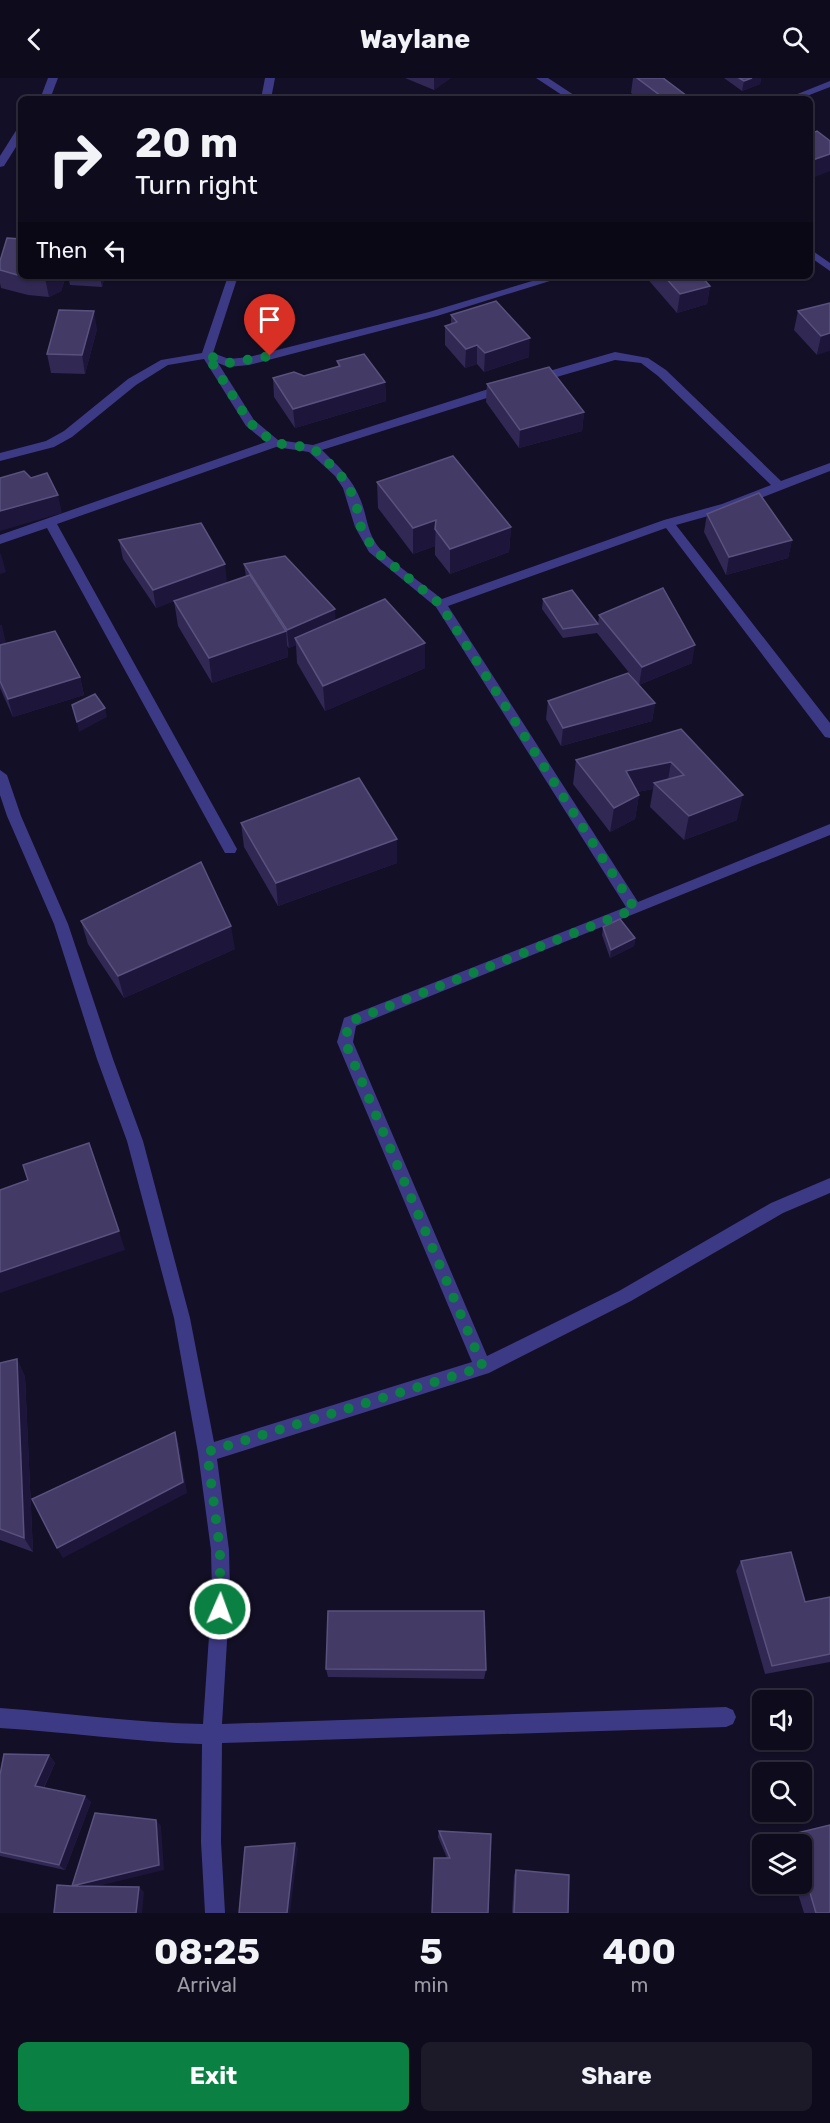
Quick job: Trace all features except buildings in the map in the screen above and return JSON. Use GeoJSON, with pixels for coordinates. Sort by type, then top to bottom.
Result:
{"type":"FeatureCollection","features":[{"type":"Feature","properties":{"kind":"street"},"geometry":{"type":"LineString","coordinates":[[46,96],[53,78]]}},
{"type":"Feature","properties":{"kind":"street"},"geometry":{"type":"LineString","coordinates":[[267,96],[270,78]]}},
{"type":"Feature","properties":{"kind":"street"},"geometry":{"type":"LineString","coordinates":[[541,78],[569,96]]}},
{"type":"Feature","properties":{"kind":"street"},"geometry":{"type":"LineString","coordinates":[[798,96],[830,84]]}},
{"type":"Feature","properties":{"kind":"street"},"geometry":{"type":"LineString","coordinates":[[0,165],[18,136]]}},
{"type":"Feature","properties":{"kind":"street"},"geometry":{"type":"LineString","coordinates":[[813,254],[830,250]]}},
{"type":"Feature","properties":{"kind":"street"},"geometry":{"type":"LineString","coordinates":[[813,255],[830,268]]}},
{"type":"Feature","properties":{"kind":"street"},"geometry":{"type":"LineString","coordinates":[[207,355],[232,279]]}},
{"type":"Feature","properties":{"kind":"street"},"geometry":{"type":"LineString","coordinates":[[0,457],[50,444],[68,434],[132,382],[165,362],[190,360],[207,355],[228,363],[249,361],[403,323],[552,279]]}},
{"type":"Feature","properties":{"kind":"street"},"geometry":{"type":"LineString","coordinates":[[207,355],[250,423],[274,443]]}},
{"type":"Feature","properties":{"kind":"street"},"geometry":{"type":"LineString","coordinates":[[0,540],[274,443],[313,448],[454,402],[615,356],[644,360],[662,373],[779,486]]}},
{"type":"Feature","properties":{"kind":"street"},"geometry":{"type":"LineString","coordinates":[[313,448],[339,473],[349,487],[356,504],[361,527],[373,549],[440,604],[635,909]]}},
{"type":"Feature","properties":{"kind":"street"},"geometry":{"type":"LineString","coordinates":[[440,604],[668,523],[726,507],[830,467]]}},
{"type":"Feature","properties":{"kind":"street"},"geometry":{"type":"LineString","coordinates":[[50,523],[231,849]]}},
{"type":"Feature","properties":{"kind":"street"},"geometry":{"type":"LineString","coordinates":[[668,523],[830,733]]}},
{"type":"Feature","properties":{"kind":"street"},"geometry":{"type":"LineString","coordinates":[[0,775],[14,816],[61,924],[105,1059],[135,1141],[182,1318],[207,1452],[220,1550],[221,1592],[212,1734],[211,1842],[215,1913]]}},
{"type":"Feature","properties":{"kind":"street"},"geometry":{"type":"LineString","coordinates":[[483,1367],[345,1042],[349,1022],[830,829]]}},
{"type":"Feature","properties":{"kind":"street"},"geometry":{"type":"LineString","coordinates":[[207,1452],[483,1367],[625,1296],[777,1208],[830,1185]]}},
{"type":"Feature","properties":{"kind":"street"},"geometry":{"type":"LineString","coordinates":[[0,1718],[73,1723],[147,1733],[212,1734],[726,1717]]}},
{"type":"Feature","properties":{"kind":"route"},"geometry":{"type":"LineString","coordinates":[[220,1609],[220,1550],[207,1452],[483,1367],[345,1042],[349,1022],[635,909],[440,604],[373,549],[361,527],[356,504],[349,487],[339,473],[313,448],[274,443],[250,423],[207,355],[228,363],[270,356]]}}]}
